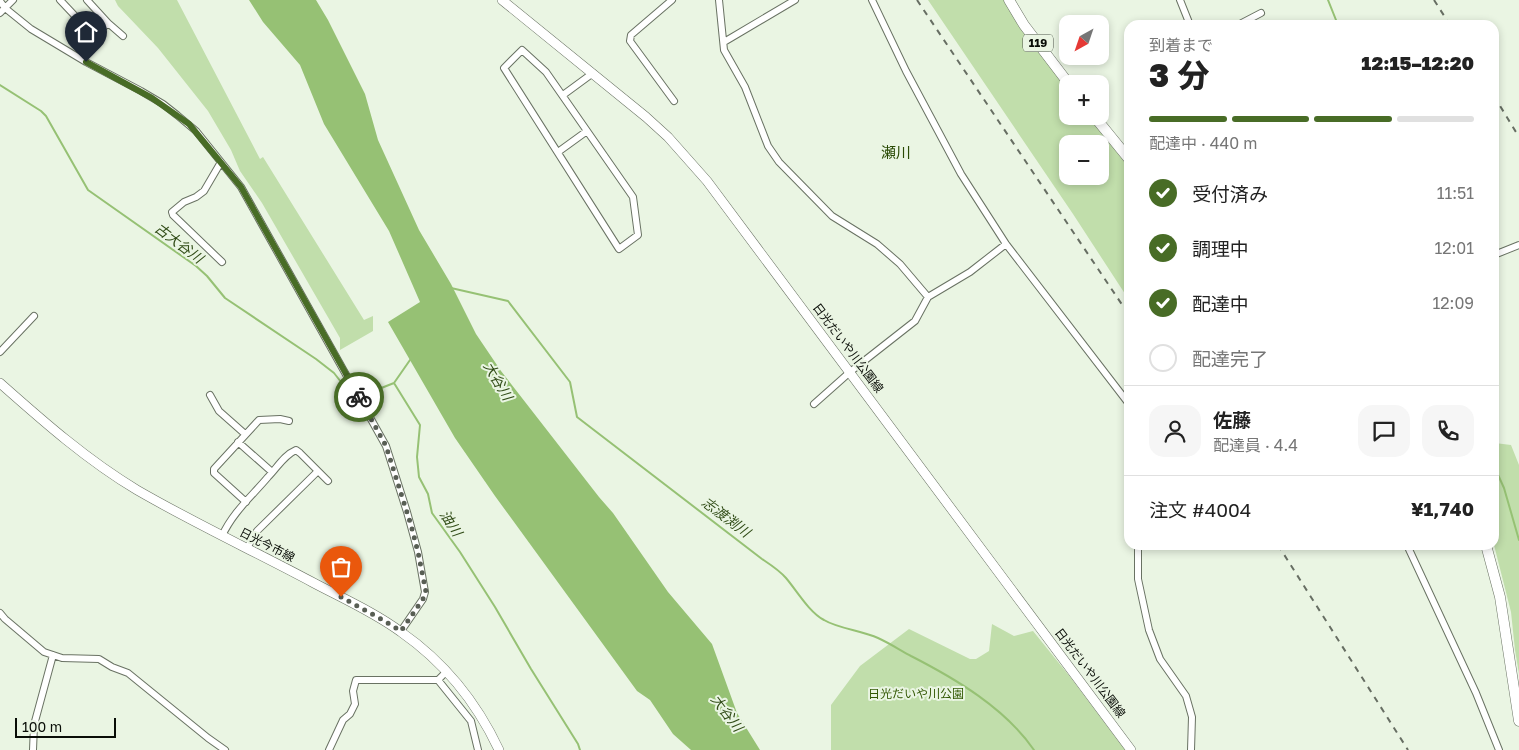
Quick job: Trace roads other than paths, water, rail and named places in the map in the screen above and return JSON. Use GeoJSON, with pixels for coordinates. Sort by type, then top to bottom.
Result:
{"type":"FeatureCollection","features":[{"type":"Feature","properties":{"kind":"highway","name":"119"},"geometry":{"type":"LineString","coordinates":[[1009,0],[1024,25],[1062,75]]}},
{"type":"Feature","properties":{"kind":"highway"},"geometry":{"type":"LineString","coordinates":[[1101,125],[1124,152]]}},
{"type":"Feature","properties":{"kind":"highway"},"geometry":{"type":"LineString","coordinates":[[1487,550],[1500,597],[1519,721]]}},
{"type":"Feature","properties":{"kind":"main road","name":"日光だいや川公園線"},"geometry":{"type":"LineString","coordinates":[[502,0],[593,73],[662,132],[703,175],[1131,750]]}},
{"type":"Feature","properties":{"kind":"main road","name":"日光今市線"},"geometry":{"type":"LineString","coordinates":[[0,383],[95,463],[139,491],[401,631],[447,671],[485,722],[499,750]]}},
{"type":"Feature","properties":{"kind":"street"},"geometry":{"type":"LineString","coordinates":[[2,10],[13,0]]}},
{"type":"Feature","properties":{"kind":"street"},"geometry":{"type":"LineString","coordinates":[[60,0],[94,36],[108,23]]}},
{"type":"Feature","properties":{"kind":"street"},"geometry":{"type":"LineString","coordinates":[[87,0],[123,36]]}},
{"type":"Feature","properties":{"kind":"street"},"geometry":{"type":"LineString","coordinates":[[672,0],[631,35],[630,41],[674,101]]}},
{"type":"Feature","properties":{"kind":"street"},"geometry":{"type":"LineString","coordinates":[[719,0],[724,50],[744,86],[768,146],[779,162],[832,216],[878,244],[900,264],[928,297]]}},
{"type":"Feature","properties":{"kind":"street"},"geometry":{"type":"LineString","coordinates":[[724,42],[795,0]]}},
{"type":"Feature","properties":{"kind":"street"},"geometry":{"type":"LineString","coordinates":[[872,0],[906,71],[961,174],[1006,244],[1124,397]]}},
{"type":"Feature","properties":{"kind":"street"},"geometry":{"type":"LineString","coordinates":[[1180,0],[1188,20]]}},
{"type":"Feature","properties":{"kind":"street"},"geometry":{"type":"LineString","coordinates":[[0,2],[2,10],[62,49],[163,104],[189,124],[241,187],[386,446],[418,552],[426,592],[401,631]]}},
{"type":"Feature","properties":{"kind":"street"},"geometry":{"type":"LineString","coordinates":[[1247,20],[1260,13]]}},
{"type":"Feature","properties":{"kind":"street"},"geometry":{"type":"LineString","coordinates":[[522,50],[546,72],[587,131],[633,197],[638,235],[619,248],[504,68],[522,50]]}},
{"type":"Feature","properties":{"kind":"street"},"geometry":{"type":"LineString","coordinates":[[563,95],[593,73]]}},
{"type":"Feature","properties":{"kind":"street"},"geometry":{"type":"LineString","coordinates":[[558,152],[587,131]]}},
{"type":"Feature","properties":{"kind":"street"},"geometry":{"type":"LineString","coordinates":[[221,162],[204,191],[184,202],[172,212],[222,262]]}},
{"type":"Feature","properties":{"kind":"street"},"geometry":{"type":"LineString","coordinates":[[814,404],[850,372],[915,321],[928,297],[970,272],[1006,244]]}},
{"type":"Feature","properties":{"kind":"street"},"geometry":{"type":"LineString","coordinates":[[1499,253],[1519,245]]}},
{"type":"Feature","properties":{"kind":"street"},"geometry":{"type":"LineString","coordinates":[[0,352],[34,316]]}},
{"type":"Feature","properties":{"kind":"street"},"geometry":{"type":"LineString","coordinates":[[210,395],[219,411],[245,434]]}},
{"type":"Feature","properties":{"kind":"street"},"geometry":{"type":"LineString","coordinates":[[246,502],[214,473],[214,469],[259,420],[280,419],[289,421]]}},
{"type":"Feature","properties":{"kind":"street"},"geometry":{"type":"LineString","coordinates":[[238,442],[272,472]]}},
{"type":"Feature","properties":{"kind":"street"},"geometry":{"type":"LineString","coordinates":[[222,536],[234,514],[292,451],[296,450],[328,482]]}},
{"type":"Feature","properties":{"kind":"street"},"geometry":{"type":"LineString","coordinates":[[248,548],[257,531],[318,471]]}},
{"type":"Feature","properties":{"kind":"street"},"geometry":{"type":"LineString","coordinates":[[1138,550],[1138,579],[1149,630],[1160,659],[1186,696],[1192,717],[1192,750]]}},
{"type":"Feature","properties":{"kind":"street"},"geometry":{"type":"LineString","coordinates":[[1409,550],[1476,693],[1499,750]]}},
{"type":"Feature","properties":{"kind":"street"},"geometry":{"type":"LineString","coordinates":[[0,613],[44,652],[62,658],[99,659],[112,667],[128,673],[208,738],[226,750]]}},
{"type":"Feature","properties":{"kind":"street"},"geometry":{"type":"LineString","coordinates":[[33,750],[34,725],[53,655]]}},
{"type":"Feature","properties":{"kind":"street"},"geometry":{"type":"LineString","coordinates":[[329,750],[342,720],[350,714],[355,704],[353,691],[356,680],[438,680],[447,671]]}},
{"type":"Feature","properties":{"kind":"street"},"geometry":{"type":"LineString","coordinates":[[438,680],[471,721],[478,750]]}},
{"type":"Feature","properties":{"kind":"water","name":"大谷川"},"geometry":{"type":"Polygon","coordinates":[[[249,0],[316,0],[365,94],[378,140],[419,230],[451,284],[476,334],[501,371],[613,513],[668,592],[712,644],[737,713],[760,750],[691,750],[673,734],[650,700],[637,691],[455,438],[388,322],[420,302],[389,231],[324,124],[300,65],[263,22],[249,0]]]}},
{"type":"Feature","properties":{"kind":"waterway"},"geometry":{"type":"LineString","coordinates":[[1328,0],[1336,20]]}},
{"type":"Feature","properties":{"kind":"waterway","name":"古大谷川"},"geometry":{"type":"LineString","coordinates":[[0,85],[46,116],[88,190],[196,266],[225,298],[334,373],[352,396],[366,394],[394,383]]}},
{"type":"Feature","properties":{"kind":"waterway","name":"志渡渕川"},"geometry":{"type":"LineString","coordinates":[[451,288],[508,301],[570,382],[577,417],[778,570],[808,607],[819,616],[829,623],[882,640],[945,674],[994,708],[1009,721],[1034,750]]}},
{"type":"Feature","properties":{"kind":"waterway","name":"油川"},"geometry":{"type":"LineString","coordinates":[[394,383],[410,360]]}},
{"type":"Feature","properties":{"kind":"waterway","name":"油川"},"geometry":{"type":"LineString","coordinates":[[394,383],[420,425],[417,457],[419,477],[428,494],[432,513],[460,552],[495,607],[580,750]]}},
{"type":"Feature","properties":{"kind":"waterway"},"geometry":{"type":"LineString","coordinates":[[1499,477],[1519,540]]}},
{"type":"Feature","properties":{"kind":"railway"},"geometry":{"type":"LineString","coordinates":[[917,0],[1124,308]]}},
{"type":"Feature","properties":{"kind":"railway"},"geometry":{"type":"LineString","coordinates":[[1434,0],[1447,20]]}},
{"type":"Feature","properties":{"kind":"railway"},"geometry":{"type":"LineString","coordinates":[[1499,104],[1519,137]]}},
{"type":"Feature","properties":{"kind":"railway"},"geometry":{"type":"LineString","coordinates":[[1281,550],[1408,750]]}},
{"type":"Feature","properties":{"kind":"district","name":"瀬川"},"geometry":{"type":"Point","coordinates":[896,153]}},
{"type":"Feature","properties":{"kind":"park label","name":"日光だいや川公園"},"geometry":{"type":"Point","coordinates":[916,694]}}]}
